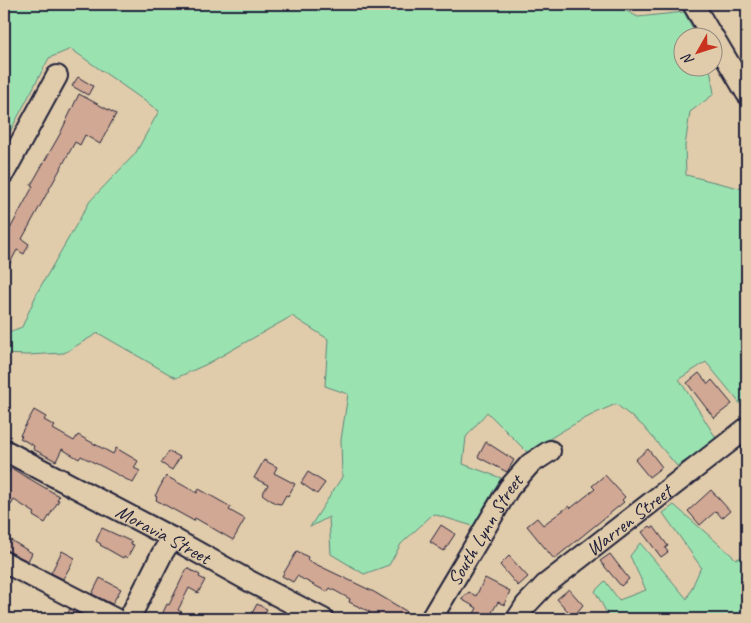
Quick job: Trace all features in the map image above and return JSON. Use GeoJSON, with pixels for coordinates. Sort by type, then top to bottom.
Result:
{"type":"FeatureCollection","features":[{"type":"Feature","properties":{"kind":"street"},"geometry":{"type":"LineString","coordinates":[[698,5],[708,28]]}},
{"type":"Feature","properties":{"kind":"street"},"geometry":{"type":"LineString","coordinates":[[724,56],[747,94]]}},
{"type":"Feature","properties":{"kind":"street"},"geometry":{"type":"LineString","coordinates":[[4,173],[57,76]]}},
{"type":"Feature","properties":{"kind":"street","name":"Warren Street"},"geometry":{"type":"LineString","coordinates":[[517,619],[526,605],[545,585],[747,428]]}},
{"type":"Feature","properties":{"kind":"street","name":"Moravia Street"},"geometry":{"type":"LineString","coordinates":[[4,450],[323,619]]}},
{"type":"Feature","properties":{"kind":"street","name":"South Lynn Street"},"geometry":{"type":"LineString","coordinates":[[431,619],[509,488],[530,464],[550,451]]}},
{"type":"Feature","properties":{"kind":"street"},"geometry":{"type":"LineString","coordinates":[[129,619],[172,538]]}},
{"type":"Feature","properties":{"kind":"street"},"geometry":{"type":"LineString","coordinates":[[4,562],[115,619]]}},
{"type":"Feature","properties":{"kind":"green space"},"geometry":{"type":"Polygon","coordinates":[[[4,4],[613,4],[638,17],[684,12],[692,28],[674,28],[674,78],[712,78],[714,94],[690,112],[685,146],[686,175],[747,190],[747,412],[706,362],[679,379],[718,441],[677,466],[643,426],[616,404],[571,426],[528,453],[487,412],[466,437],[463,464],[501,478],[473,526],[433,514],[401,544],[389,565],[364,574],[331,554],[329,517],[310,527],[342,477],[341,440],[348,394],[325,386],[328,339],[292,316],[207,364],[176,378],[98,333],[64,353],[4,354],[4,334],[22,327],[38,291],[90,201],[135,154],[159,111],[71,49],[49,58],[4,143],[4,4]]]}},
{"type":"Feature","properties":{"kind":"green space"},"geometry":{"type":"Polygon","coordinates":[[[674,505],[736,559],[747,556],[747,619],[610,619],[595,591],[605,581],[619,600],[646,590],[630,556],[640,543],[687,599],[701,567],[663,513],[674,505]]]}},
{"type":"Feature","properties":{"kind":"building"},"geometry":{"type":"Polygon","coordinates":[[[78,77],[93,86],[88,95],[72,86],[78,77]]]}},
{"type":"Feature","properties":{"kind":"building"},"geometry":{"type":"Polygon","coordinates":[[[79,94],[116,114],[100,144],[85,135],[80,145],[75,142],[22,239],[29,244],[24,254],[17,250],[4,274],[4,240],[79,94]]]}},
{"type":"Feature","properties":{"kind":"building"},"geometry":{"type":"Polygon","coordinates":[[[699,373],[708,384],[712,380],[732,404],[714,418],[687,383],[699,373]]]}},
{"type":"Feature","properties":{"kind":"building"},"geometry":{"type":"Polygon","coordinates":[[[34,410],[46,417],[44,420],[55,426],[53,429],[74,441],[78,435],[113,454],[116,448],[138,461],[134,468],[140,471],[133,483],[81,456],[79,459],[62,449],[56,461],[33,449],[34,446],[20,438],[22,436],[20,435],[34,410]]]}},
{"type":"Feature","properties":{"kind":"building"},"geometry":{"type":"Polygon","coordinates":[[[486,442],[514,460],[507,472],[478,457],[486,442]]]}},
{"type":"Feature","properties":{"kind":"building"},"geometry":{"type":"Polygon","coordinates":[[[648,449],[662,467],[649,477],[635,460],[648,449]]]}},
{"type":"Feature","properties":{"kind":"building"},"geometry":{"type":"Polygon","coordinates":[[[169,451],[180,457],[172,470],[161,463],[169,451]]]}},
{"type":"Feature","properties":{"kind":"building"},"geometry":{"type":"Polygon","coordinates":[[[264,460],[277,467],[274,473],[295,484],[281,504],[275,503],[262,494],[268,485],[254,478],[264,460]]]}},
{"type":"Feature","properties":{"kind":"building"},"geometry":{"type":"Polygon","coordinates":[[[11,468],[59,496],[57,500],[59,500],[45,523],[33,516],[35,513],[14,500],[11,505],[4,501],[4,483],[11,468]]]}},
{"type":"Feature","properties":{"kind":"building"},"geometry":{"type":"Polygon","coordinates":[[[308,472],[325,483],[317,494],[301,483],[308,472]]]}},
{"type":"Feature","properties":{"kind":"building"},"geometry":{"type":"Polygon","coordinates":[[[605,475],[625,497],[622,500],[624,502],[554,559],[527,526],[537,518],[543,525],[569,506],[571,508],[595,489],[592,486],[605,475]]]}},
{"type":"Feature","properties":{"kind":"building"},"geometry":{"type":"Polygon","coordinates":[[[166,476],[197,493],[199,489],[231,507],[229,510],[245,519],[233,540],[195,518],[194,521],[156,500],[157,497],[155,496],[166,476]]]}},
{"type":"Feature","properties":{"kind":"building"},"geometry":{"type":"Polygon","coordinates":[[[711,490],[730,511],[722,518],[716,511],[700,525],[688,511],[711,490]]]}},
{"type":"Feature","properties":{"kind":"building"},"geometry":{"type":"Polygon","coordinates":[[[441,525],[455,534],[444,551],[430,542],[441,525]]]}},
{"type":"Feature","properties":{"kind":"building"},"geometry":{"type":"Polygon","coordinates":[[[650,526],[654,527],[668,546],[665,548],[668,552],[661,557],[642,532],[650,526]]]}},
{"type":"Feature","properties":{"kind":"building"},"geometry":{"type":"Polygon","coordinates":[[[102,528],[132,542],[131,544],[134,545],[127,558],[124,556],[123,558],[96,541],[102,528]]]}},
{"type":"Feature","properties":{"kind":"building"},"geometry":{"type":"Polygon","coordinates":[[[4,536],[32,553],[28,561],[4,549],[4,536]]]}},
{"type":"Feature","properties":{"kind":"building"},"geometry":{"type":"Polygon","coordinates":[[[62,551],[75,558],[63,579],[51,573],[62,551]]]}},
{"type":"Feature","properties":{"kind":"building"},"geometry":{"type":"Polygon","coordinates":[[[297,551],[308,557],[307,560],[374,592],[406,611],[401,619],[374,619],[368,616],[370,612],[349,602],[350,599],[330,588],[327,592],[297,576],[293,582],[282,576],[297,551]]]}},
{"type":"Feature","properties":{"kind":"building"},"geometry":{"type":"Polygon","coordinates":[[[610,554],[629,579],[621,586],[600,561],[610,554]]]}},
{"type":"Feature","properties":{"kind":"building"},"geometry":{"type":"Polygon","coordinates":[[[509,556],[528,577],[518,586],[500,565],[509,556]]]}},
{"type":"Feature","properties":{"kind":"building"},"geometry":{"type":"Polygon","coordinates":[[[187,568],[205,580],[198,593],[189,588],[178,610],[182,612],[178,619],[160,619],[167,604],[169,605],[187,568]]]}},
{"type":"Feature","properties":{"kind":"building"},"geometry":{"type":"Polygon","coordinates":[[[100,578],[121,589],[112,604],[92,594],[100,578]]]}},
{"type":"Feature","properties":{"kind":"building"},"geometry":{"type":"Polygon","coordinates":[[[485,578],[510,591],[504,605],[498,602],[488,619],[471,619],[477,608],[461,599],[469,592],[476,596],[485,578]]]}},
{"type":"Feature","properties":{"kind":"building"},"geometry":{"type":"Polygon","coordinates":[[[569,589],[583,605],[573,617],[557,599],[569,589]]]}},
{"type":"Feature","properties":{"kind":"building"},"geometry":{"type":"Polygon","coordinates":[[[257,604],[267,609],[262,619],[249,619],[257,604]]]}},
{"type":"Feature","properties":{"kind":"building"},"geometry":{"type":"Polygon","coordinates":[[[70,609],[89,619],[65,619],[70,609]]]}}]}
